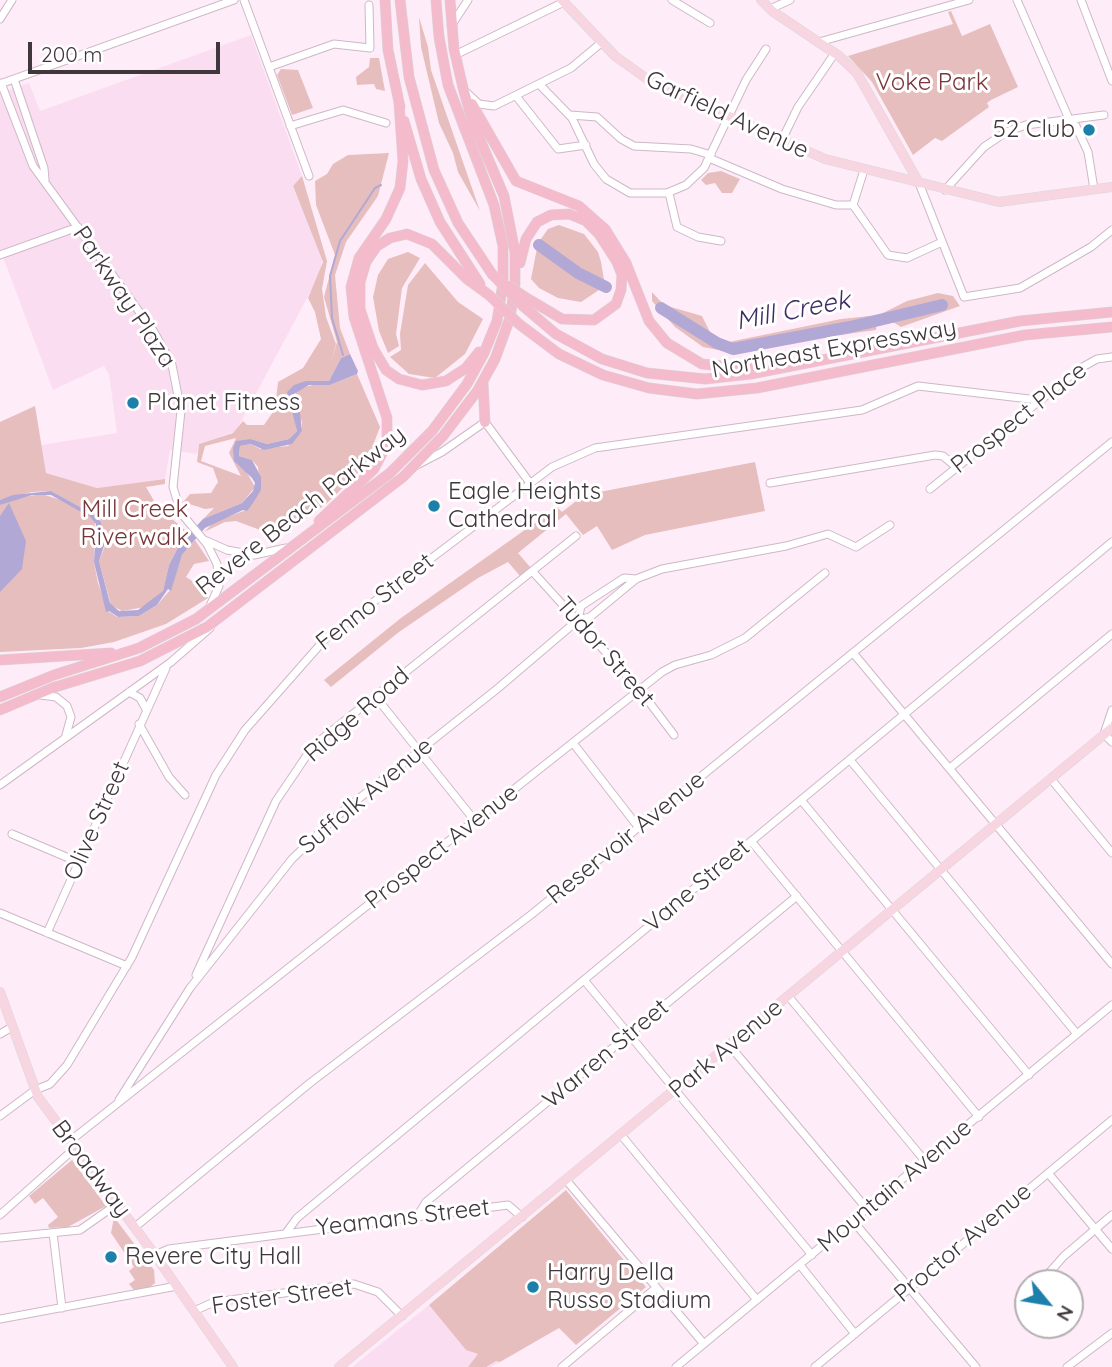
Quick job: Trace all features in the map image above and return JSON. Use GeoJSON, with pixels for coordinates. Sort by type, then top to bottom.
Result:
{"type":"FeatureCollection","features":[{"type":"Feature","properties":{"kind":"highway","name":"Northeast Expressway"},"geometry":{"type":"LineString","coordinates":[[385,0],[388,50],[399,103],[418,167],[435,211],[457,253],[489,295],[519,324],[559,354],[603,375],[649,388],[697,394],[757,388],[1025,335],[1112,327]]}},
{"type":"Feature","properties":{"kind":"highway","name":"Northeast Expressway"},"geometry":{"type":"LineString","coordinates":[[400,0],[409,78],[434,170],[457,223],[492,274],[571,344],[635,370],[670,377],[705,379],[771,370],[1020,321],[1112,312]]}},
{"type":"Feature","properties":{"kind":"highway","name":"Revere Beach Parkway"},"geometry":{"type":"LineString","coordinates":[[0,697],[54,675],[139,648],[201,616],[381,480],[424,440],[467,384],[484,353],[496,321],[504,274],[500,228],[487,184],[451,96],[440,48],[436,0]]}},
{"type":"Feature","properties":{"kind":"highway","name":"Revere Beach Parkway"},"geometry":{"type":"LineString","coordinates":[[0,709],[157,654],[197,633],[240,603],[416,465],[458,418],[484,379],[506,329],[515,284],[514,242],[510,214],[463,88],[455,55],[450,0]]}},
{"type":"Feature","properties":{"kind":"highway"},"geometry":{"type":"LineString","coordinates":[[463,88],[513,177],[526,187],[579,206],[605,229],[626,263],[649,321],[667,343],[686,357],[709,366],[771,370]]}},
{"type":"Feature","properties":{"kind":"highway"},"geometry":{"type":"LineString","coordinates":[[299,542],[374,468],[387,444],[387,418],[354,317],[351,287],[359,258],[386,219],[400,188],[403,161],[399,103]]}},
{"type":"Feature","properties":{"kind":"highway"},"geometry":{"type":"LineString","coordinates":[[515,284],[530,230],[541,219],[557,214],[575,215],[590,225],[620,268],[622,282],[616,304],[594,320],[562,319],[524,302]]}},
{"type":"Feature","properties":{"kind":"highway"},"geometry":{"type":"LineString","coordinates":[[489,295],[467,279],[432,244],[407,234],[387,239],[374,249],[364,268],[359,295],[364,323],[376,356],[392,374],[414,384],[438,384],[459,373],[478,354],[496,321]]}},
{"type":"Feature","properties":{"kind":"highway"},"geometry":{"type":"LineString","coordinates":[[484,379],[482,397],[485,422]]}},
{"type":"Feature","properties":{"kind":"highway"},"geometry":{"type":"LineString","coordinates":[[0,660],[98,654],[139,648]]}},
{"type":"Feature","properties":{"kind":"main road"},"geometry":{"type":"LineString","coordinates":[[761,0],[835,53],[865,83],[919,183]]}},
{"type":"Feature","properties":{"kind":"main road","name":"Garfield Avenue"},"geometry":{"type":"LineString","coordinates":[[563,1],[601,43],[650,81],[781,142],[864,170],[1006,202],[1112,187]]}},
{"type":"Feature","properties":{"kind":"main road","name":"Park Avenue"},"geometry":{"type":"LineString","coordinates":[[339,1367],[1108,731]]}},
{"type":"Feature","properties":{"kind":"main road","name":"Broadway"},"geometry":{"type":"LineString","coordinates":[[0,992],[35,1090],[233,1367]]}},
{"type":"Feature","properties":{"kind":"street"},"geometry":{"type":"LineString","coordinates":[[0,19],[12,0]]}},
{"type":"Feature","properties":{"kind":"street"},"geometry":{"type":"LineString","coordinates":[[0,84],[234,0]]}},
{"type":"Feature","properties":{"kind":"street"},"geometry":{"type":"LineString","coordinates":[[244,0],[309,176]]}},
{"type":"Feature","properties":{"kind":"street"},"geometry":{"type":"LineString","coordinates":[[451,26],[468,0]]}},
{"type":"Feature","properties":{"kind":"street"},"geometry":{"type":"LineString","coordinates":[[672,0],[710,23]]}},
{"type":"Feature","properties":{"kind":"street"},"geometry":{"type":"LineString","coordinates":[[770,9],[790,0]]}},
{"type":"Feature","properties":{"kind":"street"},"geometry":{"type":"LineString","coordinates":[[819,42],[969,0]]}},
{"type":"Feature","properties":{"kind":"street"},"geometry":{"type":"LineString","coordinates":[[1017,0],[1069,119],[1076,126],[1088,152],[1094,189]]}},
{"type":"Feature","properties":{"kind":"street"},"geometry":{"type":"LineString","coordinates":[[1082,0],[1109,64],[1112,81]]}},
{"type":"Feature","properties":{"kind":"street"},"geometry":{"type":"LineString","coordinates":[[455,55],[563,1]]}},
{"type":"Feature","properties":{"kind":"street"},"geometry":{"type":"LineString","coordinates":[[268,67],[334,44],[370,48],[369,5]]}},
{"type":"Feature","properties":{"kind":"street"},"geometry":{"type":"LineString","coordinates":[[463,88],[476,102],[486,107],[516,96],[575,66],[601,43]]}},
{"type":"Feature","properties":{"kind":"street"},"geometry":{"type":"LineString","coordinates":[[539,84],[570,115],[599,172],[619,188],[635,194],[669,193],[692,181],[710,156],[746,80],[766,49]]}},
{"type":"Feature","properties":{"kind":"street"},"geometry":{"type":"LineString","coordinates":[[781,142],[798,107],[835,53]]}},
{"type":"Feature","properties":{"kind":"street","name":"Parkway Plaza"},"geometry":{"type":"LineString","coordinates":[[14,79],[44,168],[45,180]]}},
{"type":"Feature","properties":{"kind":"street","name":"Parkway Plaza"},"geometry":{"type":"LineString","coordinates":[[0,84],[28,158],[157,337],[174,369],[180,398],[181,422],[173,487],[181,513],[202,537]]}},
{"type":"Feature","properties":{"kind":"street"},"geometry":{"type":"LineString","coordinates":[[516,96],[560,150],[586,145]]}},
{"type":"Feature","properties":{"kind":"street"},"geometry":{"type":"LineString","coordinates":[[290,126],[343,110],[386,123]]}},
{"type":"Feature","properties":{"kind":"street"},"geometry":{"type":"LineString","coordinates":[[570,115],[597,117],[621,139],[634,146],[691,149],[782,189],[836,205],[853,205]]}},
{"type":"Feature","properties":{"kind":"street"},"geometry":{"type":"LineString","coordinates":[[945,190],[984,147],[1015,127],[1104,115]]}},
{"type":"Feature","properties":{"kind":"street"},"geometry":{"type":"LineString","coordinates":[[853,205],[864,170]]}},
{"type":"Feature","properties":{"kind":"street"},"geometry":{"type":"LineString","coordinates":[[919,183],[964,297],[1020,288],[1095,244],[1112,230]]}},
{"type":"Feature","properties":{"kind":"street"},"geometry":{"type":"LineString","coordinates":[[669,193],[678,228],[710,240],[721,241]]}},
{"type":"Feature","properties":{"kind":"street"},"geometry":{"type":"LineString","coordinates":[[853,205],[888,254],[905,258],[942,242]]}},
{"type":"Feature","properties":{"kind":"street"},"geometry":{"type":"LineString","coordinates":[[0,255],[78,227]]}},
{"type":"Feature","properties":{"kind":"street","name":"Prospect Place"},"geometry":{"type":"LineString","coordinates":[[930,488],[1089,362],[1112,357]]}},
{"type":"Feature","properties":{"kind":"street","name":"Fenno Street"},"geometry":{"type":"LineString","coordinates":[[0,1116],[35,1090],[50,1084],[67,1065],[127,966],[219,769],[244,730],[326,638],[561,461],[590,449],[859,410],[923,385],[1038,400]]}},
{"type":"Feature","properties":{"kind":"street"},"geometry":{"type":"LineString","coordinates":[[416,465],[437,456],[485,422],[530,483]]}},
{"type":"Feature","properties":{"kind":"street","name":"Reservoir Avenue"},"geometry":{"type":"LineString","coordinates":[[135,1227],[319,1076],[532,914],[1112,442]]}},
{"type":"Feature","properties":{"kind":"street"},"geometry":{"type":"LineString","coordinates":[[770,483],[935,455],[943,456],[956,466]]}},
{"type":"Feature","properties":{"kind":"street","name":"Suffolk Avenue"},"geometry":{"type":"LineString","coordinates":[[115,1107],[190,988],[292,859],[337,816],[578,620],[590,617],[636,579],[662,569],[786,546],[828,534],[856,547],[890,525]]}},
{"type":"Feature","properties":{"kind":"street","name":"Ridge Road"},"geometry":{"type":"LineString","coordinates":[[190,988],[262,829],[289,779],[323,737],[576,536]]}},
{"type":"Feature","properties":{"kind":"street"},"geometry":{"type":"LineString","coordinates":[[202,537],[227,550],[254,555],[271,553],[299,542]]}},
{"type":"Feature","properties":{"kind":"street"},"geometry":{"type":"LineString","coordinates":[[201,616],[215,597],[220,578],[215,559],[202,537]]}},
{"type":"Feature","properties":{"kind":"street","name":"Vane Street"},"geometry":{"type":"LineString","coordinates":[[286,1233],[297,1218],[1112,542]]}},
{"type":"Feature","properties":{"kind":"street","name":"Tudor Street"},"geometry":{"type":"LineString","coordinates":[[533,572],[640,690],[674,735]]}},
{"type":"Feature","properties":{"kind":"street","name":"Prospect Avenue"},"geometry":{"type":"LineString","coordinates":[[0,1215],[115,1107],[640,690],[675,665],[711,655],[745,638],[825,573]]}},
{"type":"Feature","properties":{"kind":"street","name":"Suffolk Avenue"},"geometry":{"type":"LineString","coordinates":[[578,620],[581,607],[602,591],[624,578],[636,579]]}},
{"type":"Feature","properties":{"kind":"street","name":"Revere Beach Parkway"},"geometry":{"type":"LineString","coordinates":[[0,785],[171,662],[240,603]]}},
{"type":"Feature","properties":{"kind":"street"},"geometry":{"type":"LineString","coordinates":[[950,768],[1112,634]]}},
{"type":"Feature","properties":{"kind":"street"},"geometry":{"type":"LineString","coordinates":[[854,654],[1112,964]]}},
{"type":"Feature","properties":{"kind":"street","name":"Olive Street"},"geometry":{"type":"LineString","coordinates":[[47,933],[139,724],[171,662]]}},
{"type":"Feature","properties":{"kind":"street"},"geometry":{"type":"LineString","coordinates":[[129,692],[139,697],[146,709]]}},
{"type":"Feature","properties":{"kind":"street","name":"Revere Beach Parkway"},"geometry":{"type":"LineString","coordinates":[[26,698],[50,695],[64,702],[71,717],[66,735]]}},
{"type":"Feature","properties":{"kind":"street"},"geometry":{"type":"LineString","coordinates":[[375,696],[475,821]]}},
{"type":"Feature","properties":{"kind":"street"},"geometry":{"type":"LineString","coordinates":[[1112,710],[1108,731],[1112,742]]}},
{"type":"Feature","properties":{"kind":"street"},"geometry":{"type":"LineString","coordinates":[[139,724],[166,773],[185,795]]}},
{"type":"Feature","properties":{"kind":"street"},"geometry":{"type":"LineString","coordinates":[[573,743],[639,828]]}},
{"type":"Feature","properties":{"kind":"street"},"geometry":{"type":"LineString","coordinates":[[850,760],[1077,1034]]}},
{"type":"Feature","properties":{"kind":"street"},"geometry":{"type":"LineString","coordinates":[[1051,779],[1112,853]]}},
{"type":"Feature","properties":{"kind":"street"},"geometry":{"type":"LineString","coordinates":[[800,800],[1028,1075]]}},
{"type":"Feature","properties":{"kind":"street"},"geometry":{"type":"LineString","coordinates":[[12,834],[78,862]]}},
{"type":"Feature","properties":{"kind":"street"},"geometry":{"type":"LineString","coordinates":[[751,841],[979,1116]]}},
{"type":"Feature","properties":{"kind":"street","name":"Warren Street"},"geometry":{"type":"LineString","coordinates":[[418,1215],[426,1202],[797,896]]}},
{"type":"Feature","properties":{"kind":"street"},"geometry":{"type":"LineString","coordinates":[[0,913],[127,966]]}},
{"type":"Feature","properties":{"kind":"street"},"geometry":{"type":"LineString","coordinates":[[584,980],[812,1255]]}},
{"type":"Feature","properties":{"kind":"street"},"geometry":{"type":"LineString","coordinates":[[789,997],[925,1161]]}},
{"type":"Feature","properties":{"kind":"street","name":"Mountain Avenue"},"geometry":{"type":"LineString","coordinates":[[677,1367],[1112,1005]]}},
{"type":"Feature","properties":{"kind":"street"},"geometry":{"type":"LineString","coordinates":[[0,1034],[12,1027]]}},
{"type":"Feature","properties":{"kind":"street"},"geometry":{"type":"LineString","coordinates":[[730,1046],[867,1209]]}},
{"type":"Feature","properties":{"kind":"street","name":"Proctor Avenue"},"geometry":{"type":"LineString","coordinates":[[815,1367],[1112,1120]]}},
{"type":"Feature","properties":{"kind":"street"},"geometry":{"type":"LineString","coordinates":[[621,1136],[757,1300]]}},
{"type":"Feature","properties":{"kind":"street"},"geometry":{"type":"LineString","coordinates":[[1048,1172],[1112,1248]]}},
{"type":"Feature","properties":{"kind":"street"},"geometry":{"type":"LineString","coordinates":[[567,1181],[704,1345]]}},
{"type":"Feature","properties":{"kind":"street"},"geometry":{"type":"LineString","coordinates":[[0,1238],[80,1230],[117,1204]]}},
{"type":"Feature","properties":{"kind":"street","name":"Yeamans Street"},"geometry":{"type":"LineString","coordinates":[[155,1255],[168,1249],[508,1205],[522,1217]]}},
{"type":"Feature","properties":{"kind":"street"},"geometry":{"type":"LineString","coordinates":[[1055,1269],[1112,1215]]}},
{"type":"Feature","properties":{"kind":"street"},"geometry":{"type":"LineString","coordinates":[[853,1221],[976,1367]]}},
{"type":"Feature","properties":{"kind":"street"},"geometry":{"type":"LineString","coordinates":[[53,1233],[62,1308]]}},
{"type":"Feature","properties":{"kind":"street"},"geometry":{"type":"LineString","coordinates":[[800,1265],[855,1334]]}},
{"type":"Feature","properties":{"kind":"street","name":"Foster Street"},"geometry":{"type":"LineString","coordinates":[[194,1311],[213,1302],[354,1284],[378,1292],[401,1316]]}},
{"type":"Feature","properties":{"kind":"street"},"geometry":{"type":"LineString","coordinates":[[0,1319],[177,1286]]}},
{"type":"Feature","properties":{"kind":"street"},"geometry":{"type":"LineString","coordinates":[[562,1367],[656,1289]]}},
{"type":"Feature","properties":{"kind":"street"},"geometry":{"type":"LineString","coordinates":[[1068,1367],[1112,1333]]}},
{"type":"Feature","properties":{"kind":"shaded area"},"geometry":{"type":"Polygon","coordinates":[[[251,35],[302,176],[293,187],[322,259],[320,274],[236,431],[199,444],[197,454],[170,450],[165,479],[97,488],[46,473],[41,445],[117,433],[109,374],[104,366],[53,390],[0,249],[0,93],[29,83],[40,111],[251,35]]]}},
{"type":"Feature","properties":{"kind":"shaded area"},"geometry":{"type":"Polygon","coordinates":[[[350,354],[357,374],[330,385],[309,385],[294,394],[293,403],[300,413],[302,431],[292,444],[264,450],[251,444],[240,446],[239,456],[252,460],[261,477],[261,490],[247,511],[243,510],[205,528],[182,555],[171,591],[168,589],[157,605],[139,616],[118,617],[106,612],[94,562],[96,524],[90,517],[51,495],[32,495],[0,505],[0,500],[13,495],[51,491],[94,515],[101,522],[105,543],[99,561],[110,603],[119,611],[138,610],[163,591],[169,565],[185,534],[189,534],[203,519],[242,503],[253,491],[255,483],[252,478],[234,461],[233,448],[236,441],[251,439],[267,444],[289,439],[297,431],[287,392],[294,385],[306,381],[329,381],[341,358],[350,354]]]}},
{"type":"Feature","properties":{"kind":"shaded area"},"geometry":{"type":"Polygon","coordinates":[[[9,503],[26,541],[22,569],[0,592],[0,516],[9,503]]]}},
{"type":"Feature","properties":{"kind":"shaded area"},"geometry":{"type":"Polygon","coordinates":[[[429,1305],[466,1350],[500,1362],[491,1367],[352,1367],[429,1305]]]}},
{"type":"Feature","properties":{"kind":"green space","name":"Voke Park"},"geometry":{"type":"Polygon","coordinates":[[[951,11],[962,36],[990,24],[1018,87],[991,100],[987,103],[989,107],[942,141],[935,138],[913,155],[872,82],[848,56],[953,24],[948,12],[951,11]]]}},
{"type":"Feature","properties":{"kind":"green space"},"geometry":{"type":"Polygon","coordinates":[[[419,17],[428,47],[431,70],[480,211],[458,172],[453,153],[439,123],[421,47],[419,17]]]}},
{"type":"Feature","properties":{"kind":"green space"},"geometry":{"type":"Polygon","coordinates":[[[370,58],[379,58],[385,91],[376,89],[374,84],[357,85],[356,77],[369,67],[370,58]]]}},
{"type":"Feature","properties":{"kind":"green space"},"geometry":{"type":"Polygon","coordinates":[[[281,69],[298,70],[313,108],[292,115],[277,75],[281,69]]]}},
{"type":"Feature","properties":{"kind":"green space"},"geometry":{"type":"Polygon","coordinates":[[[389,153],[378,196],[346,242],[335,275],[340,328],[350,354],[341,358],[329,381],[289,391],[297,431],[289,439],[267,444],[251,439],[233,448],[255,487],[242,503],[203,519],[214,508],[205,509],[183,502],[190,494],[211,493],[218,482],[213,468],[197,462],[199,444],[233,433],[243,421],[247,425],[264,425],[275,409],[278,382],[303,368],[321,339],[315,312],[308,298],[323,262],[293,186],[302,176],[327,261],[322,289],[326,317],[336,344],[331,363],[337,342],[324,297],[335,255],[316,205],[315,181],[327,174],[333,164],[348,155],[389,153]],[[236,438],[205,446],[201,461],[241,476],[229,453],[236,438]]]}},
{"type":"Feature","properties":{"kind":"green space"},"geometry":{"type":"Polygon","coordinates":[[[721,171],[740,179],[732,193],[722,193],[715,183],[706,185],[701,180],[708,173],[721,171]]]}},
{"type":"Feature","properties":{"kind":"green space"},"geometry":{"type":"Polygon","coordinates":[[[559,225],[584,234],[598,252],[601,262],[605,286],[581,302],[558,298],[539,288],[531,279],[538,243],[548,229],[559,225]]]}},
{"type":"Feature","properties":{"kind":"green space"},"geometry":{"type":"Polygon","coordinates":[[[408,252],[420,258],[402,288],[396,334],[399,346],[388,353],[379,331],[373,297],[378,275],[388,259],[408,252]]]}},
{"type":"Feature","properties":{"kind":"green space"},"geometry":{"type":"Polygon","coordinates":[[[425,263],[458,302],[483,319],[465,354],[435,378],[409,374],[390,357],[401,350],[400,334],[408,285],[425,263]]]}},
{"type":"Feature","properties":{"kind":"green space"},"geometry":{"type":"Polygon","coordinates":[[[652,292],[664,305],[702,316],[711,334],[729,342],[841,319],[879,315],[907,301],[938,293],[953,296],[960,306],[901,327],[885,317],[877,322],[876,330],[723,351],[703,347],[675,327],[652,301],[652,292]]]}},
{"type":"Feature","properties":{"kind":"green space"},"geometry":{"type":"Polygon","coordinates":[[[357,374],[380,427],[367,461],[357,474],[326,504],[279,537],[236,521],[225,522],[204,532],[214,522],[246,510],[260,491],[258,467],[252,460],[239,456],[240,446],[251,444],[260,449],[288,446],[302,431],[302,422],[293,403],[297,390],[309,385],[330,385],[357,374]]]}},
{"type":"Feature","properties":{"kind":"green space","name":"Mill Creek Riverwalk"},"geometry":{"type":"Polygon","coordinates":[[[35,406],[46,473],[97,488],[165,479],[165,484],[146,487],[157,506],[185,530],[185,534],[169,565],[163,591],[145,607],[122,611],[111,605],[99,561],[105,546],[101,522],[96,517],[51,491],[32,492],[0,500],[0,422],[35,406]]]}},
{"type":"Feature","properties":{"kind":"green space"},"geometry":{"type":"Polygon","coordinates":[[[755,462],[765,511],[645,535],[612,550],[597,526],[583,535],[566,514],[518,553],[531,568],[520,576],[508,562],[478,578],[399,632],[331,687],[324,680],[401,618],[557,507],[562,512],[584,495],[755,462]]]}},
{"type":"Feature","properties":{"kind":"green space"},"geometry":{"type":"Polygon","coordinates":[[[42,494],[73,504],[95,521],[94,562],[98,583],[108,611],[117,617],[139,616],[157,605],[171,589],[182,555],[195,540],[209,561],[194,564],[186,577],[200,586],[208,598],[166,624],[114,642],[81,648],[0,652],[0,505],[16,498],[42,494]]]}},
{"type":"Feature","properties":{"kind":"green space"},"geometry":{"type":"Polygon","coordinates":[[[72,1160],[106,1206],[68,1227],[49,1228],[48,1225],[58,1217],[43,1198],[35,1204],[29,1196],[72,1160]]]}},
{"type":"Feature","properties":{"kind":"green space"},"geometry":{"type":"Polygon","coordinates":[[[566,1190],[646,1287],[576,1345],[559,1328],[500,1362],[496,1361],[486,1367],[468,1367],[478,1354],[466,1350],[429,1305],[566,1190]]]}},
{"type":"Feature","properties":{"kind":"green space"},"geometry":{"type":"Polygon","coordinates":[[[114,1217],[154,1270],[155,1283],[150,1287],[134,1290],[129,1284],[135,1280],[129,1271],[134,1267],[111,1233],[114,1217]]]}},
{"type":"Feature","properties":{"kind":"waterway"},"geometry":{"type":"LineString","coordinates":[[343,355],[332,318],[330,276],[340,241],[375,188],[381,185]]}},
{"type":"Feature","properties":{"kind":"waterway","name":"Mill Creek"},"geometry":{"type":"LineString","coordinates":[[539,245],[578,273],[606,287]]}},
{"type":"Feature","properties":{"kind":"waterway","name":"Mill Creek"},"geometry":{"type":"LineString","coordinates":[[661,308],[717,343],[733,349],[850,327],[942,305]]}},
{"type":"Feature","properties":{"kind":"place","name":"52 Club"},"geometry":{"type":"Point","coordinates":[1089,130]}},
{"type":"Feature","properties":{"kind":"place","name":"Planet Fitness"},"geometry":{"type":"Point","coordinates":[133,403]}},
{"type":"Feature","properties":{"kind":"place","name":"Eagle Heights Cathedral"},"geometry":{"type":"Point","coordinates":[434,506]}},
{"type":"Feature","properties":{"kind":"place","name":"Revere City Hall"},"geometry":{"type":"Point","coordinates":[111,1257]}},
{"type":"Feature","properties":{"kind":"place","name":"Harry Della Russo Stadium"},"geometry":{"type":"Point","coordinates":[533,1287]}}]}
